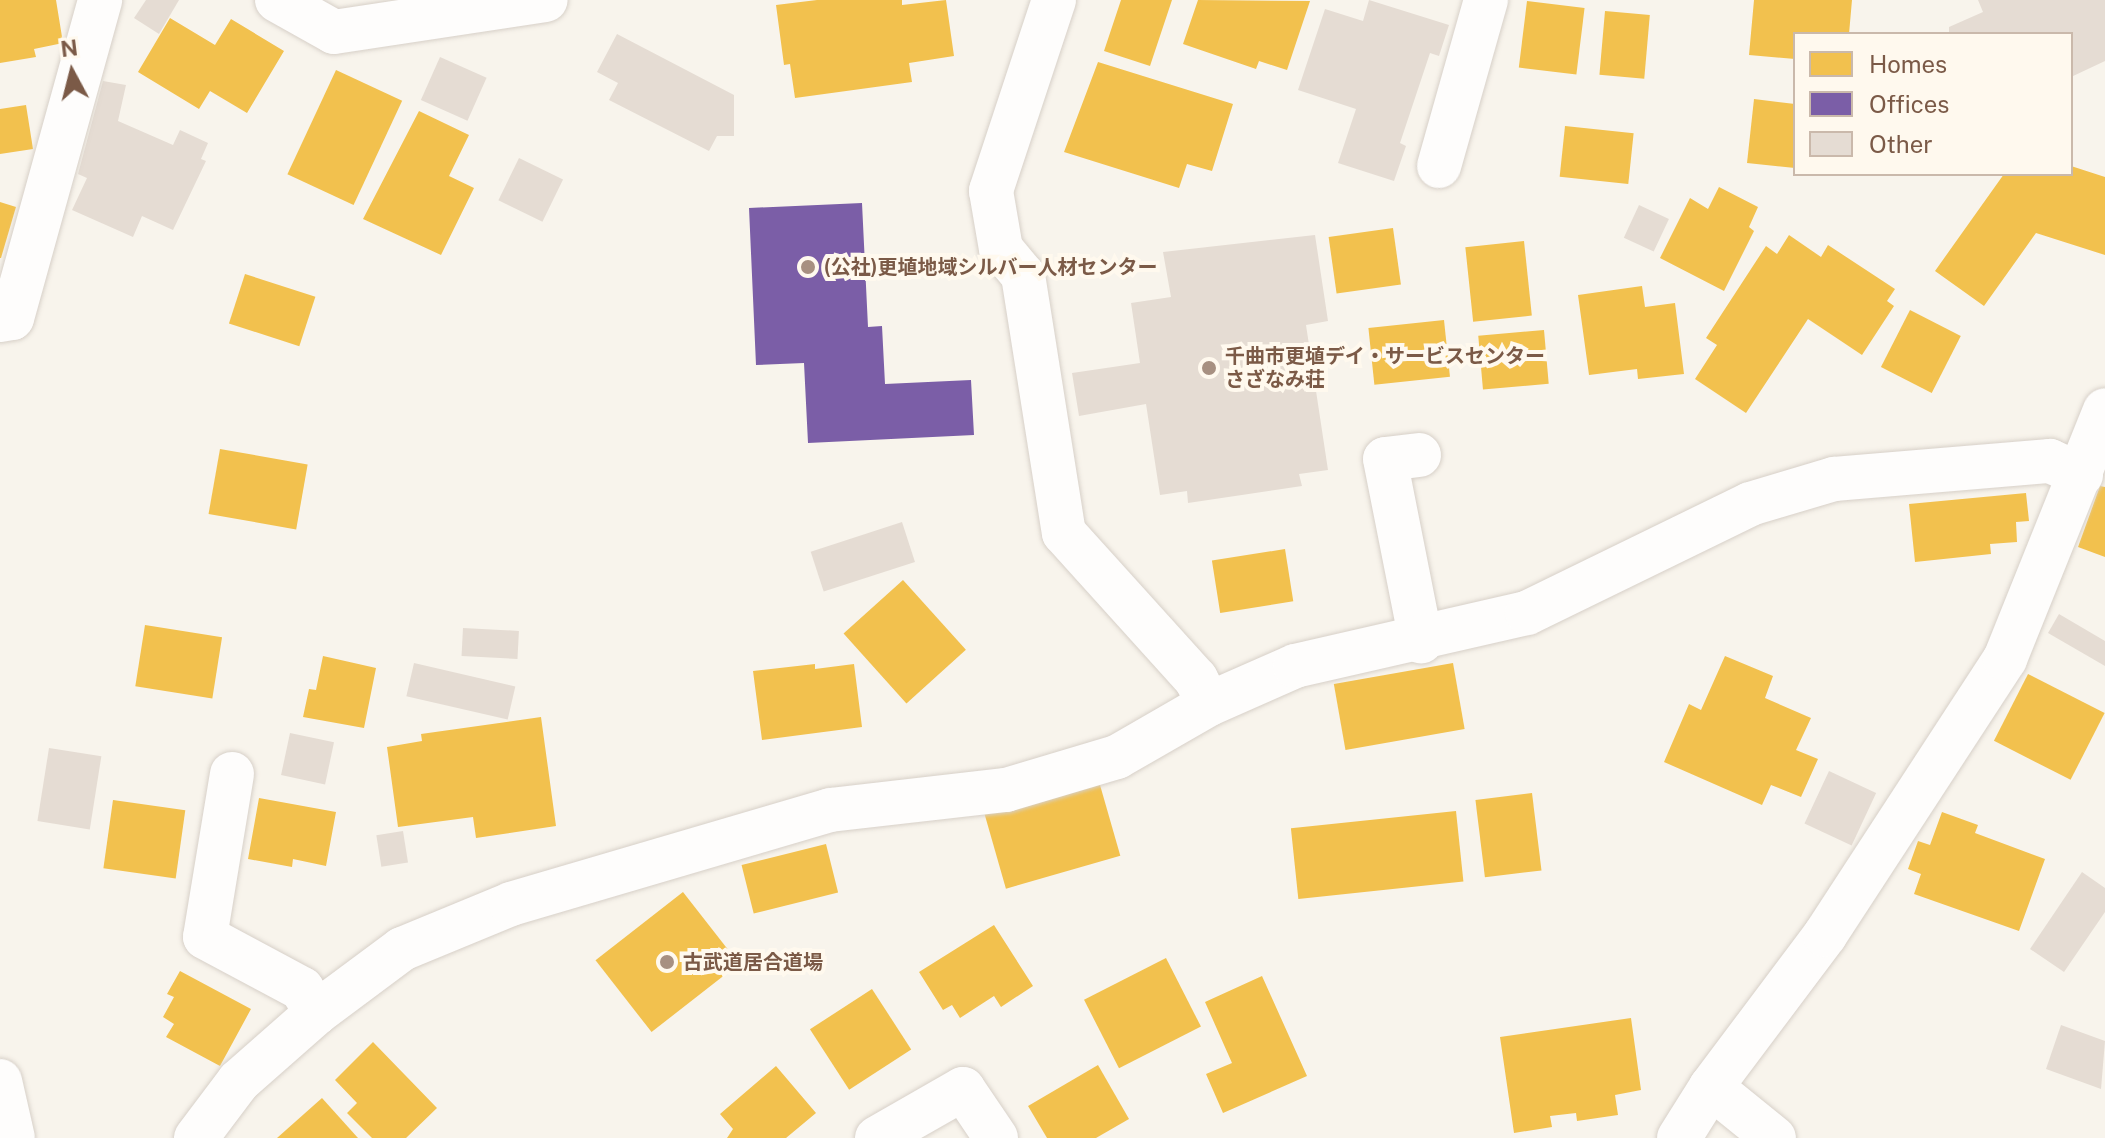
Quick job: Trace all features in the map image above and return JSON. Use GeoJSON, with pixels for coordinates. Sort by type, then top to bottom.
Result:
{"type":"FeatureCollection","features":[{"type":"Feature","properties":{"kind":"street"},"geometry":{"type":"LineString","coordinates":[[0,320],[12,318],[100,0]]}},
{"type":"Feature","properties":{"kind":"street"},"geometry":{"type":"LineString","coordinates":[[277,0],[334,32],[546,0]]}},
{"type":"Feature","properties":{"kind":"street"},"geometry":{"type":"LineString","coordinates":[[1054,0],[991,191],[1001,249],[1023,275],[1064,533],[1196,679],[1209,704]]}},
{"type":"Feature","properties":{"kind":"street"},"geometry":{"type":"LineString","coordinates":[[1439,166],[1486,0]]}},
{"type":"Feature","properties":{"kind":"street"},"geometry":{"type":"LineString","coordinates":[[1679,1138],[1711,1087],[1825,935],[2005,659],[2105,410]]}},
{"type":"Feature","properties":{"kind":"street"},"geometry":{"type":"LineString","coordinates":[[1419,455],[1385,459],[1421,641]]}},
{"type":"Feature","properties":{"kind":"street"},"geometry":{"type":"LineString","coordinates":[[196,1138],[239,1081],[316,1013],[402,949],[511,904],[830,810],[1006,790],[1117,757],[1209,704],[1295,666],[1421,641],[1527,613],[1750,504],[1834,479],[2050,461],[2081,475]]}},
{"type":"Feature","properties":{"kind":"street"},"geometry":{"type":"LineString","coordinates":[[232,774],[205,937],[302,989],[316,1013]]}},
{"type":"Feature","properties":{"kind":"street"},"geometry":{"type":"LineString","coordinates":[[0,1081],[13,1138]]}},
{"type":"Feature","properties":{"kind":"street"},"geometry":{"type":"LineString","coordinates":[[1711,1087],[1774,1138]]}},
{"type":"Feature","properties":{"kind":"street"},"geometry":{"type":"LineString","coordinates":[[877,1138],[963,1089],[996,1138]]}},
{"type":"Feature","properties":{"kind":"building: Homes"},"geometry":{"type":"Polygon","coordinates":[[[0,0],[56,0],[63,43],[34,49],[36,57],[0,63],[0,0]]]}},
{"type":"Feature","properties":{"kind":"building: Homes"},"geometry":{"type":"Polygon","coordinates":[[[817,0],[902,0],[902,5],[946,0],[954,56],[909,63],[912,82],[795,98],[790,64],[784,65],[776,5],[817,0]]]}},
{"type":"Feature","properties":{"kind":"building: Homes"},"geometry":{"type":"Polygon","coordinates":[[[1121,0],[1172,0],[1150,66],[1104,51],[1121,0]]]}},
{"type":"Feature","properties":{"kind":"building: Homes"},"geometry":{"type":"Polygon","coordinates":[[[1198,0],[1310,1],[1287,70],[1259,61],[1256,69],[1183,44],[1198,0]]]}},
{"type":"Feature","properties":{"kind":"building: Homes"},"geometry":{"type":"Polygon","coordinates":[[[1754,0],[1852,0],[1849,32],[1793,32],[1793,59],[1749,55],[1754,0]]]}},
{"type":"Feature","properties":{"kind":"building: Homes"},"geometry":{"type":"Polygon","coordinates":[[[1527,1],[1585,8],[1576,75],[1519,68],[1527,1]]]}},
{"type":"Feature","properties":{"kind":"building: Homes"},"geometry":{"type":"Polygon","coordinates":[[[1605,11],[1650,15],[1644,79],[1599,75],[1605,11]]]}},
{"type":"Feature","properties":{"kind":"building: Homes"},"geometry":{"type":"Polygon","coordinates":[[[170,18],[215,45],[231,19],[284,51],[247,113],[210,91],[199,109],[138,72],[170,18]]]}},
{"type":"Feature","properties":{"kind":"building: Homes"},"geometry":{"type":"Polygon","coordinates":[[[1098,62],[1233,104],[1212,171],[1187,164],[1179,188],[1064,152],[1098,62]]]}},
{"type":"Feature","properties":{"kind":"building: Homes"},"geometry":{"type":"Polygon","coordinates":[[[336,70],[402,101],[354,205],[287,174],[336,70]]]}},
{"type":"Feature","properties":{"kind":"building: Homes"},"geometry":{"type":"Polygon","coordinates":[[[1754,99],[1793,104],[1793,168],[1747,163],[1754,99]]]}},
{"type":"Feature","properties":{"kind":"building: Homes"},"geometry":{"type":"Polygon","coordinates":[[[26,105],[33,149],[0,154],[0,109],[26,105]]]}},
{"type":"Feature","properties":{"kind":"building: Homes"},"geometry":{"type":"Polygon","coordinates":[[[419,111],[469,135],[449,176],[474,188],[441,255],[363,219],[419,111]]]}},
{"type":"Feature","properties":{"kind":"building: Homes"},"geometry":{"type":"Polygon","coordinates":[[[1565,126],[1634,133],[1628,184],[1560,177],[1565,126]]]}},
{"type":"Feature","properties":{"kind":"building: Homes"},"geometry":{"type":"Polygon","coordinates":[[[2073,167],[2105,177],[2105,255],[2036,233],[1984,306],[1935,271],[2003,176],[2073,176],[2073,167]]]}},
{"type":"Feature","properties":{"kind":"building: Homes"},"geometry":{"type":"Polygon","coordinates":[[[1719,187],[1758,207],[1749,227],[1754,231],[1724,291],[1660,258],[1690,198],[1708,209],[1719,187]]]}},
{"type":"Feature","properties":{"kind":"building: Homes"},"geometry":{"type":"Polygon","coordinates":[[[0,202],[16,207],[1,258],[0,258],[0,202]]]}},
{"type":"Feature","properties":{"kind":"building: Homes"},"geometry":{"type":"Polygon","coordinates":[[[1393,228],[1401,284],[1337,293],[1329,237],[1393,228]]]}},
{"type":"Feature","properties":{"kind":"building: Homes"},"geometry":{"type":"Polygon","coordinates":[[[1789,235],[1821,257],[1828,245],[1895,289],[1887,301],[1894,306],[1862,355],[1808,319],[1746,413],[1695,379],[1717,345],[1706,338],[1766,246],[1777,254],[1789,235]]]}},
{"type":"Feature","properties":{"kind":"building: Homes"},"geometry":{"type":"Polygon","coordinates":[[[1524,241],[1532,316],[1473,322],[1465,247],[1524,241]]]}},
{"type":"Feature","properties":{"kind":"building: Homes"},"geometry":{"type":"Polygon","coordinates":[[[245,274],[315,297],[299,346],[229,323],[245,274]]]}},
{"type":"Feature","properties":{"kind":"building: Homes"},"geometry":{"type":"Polygon","coordinates":[[[1642,286],[1645,307],[1675,303],[1684,374],[1638,379],[1637,369],[1589,375],[1578,295],[1642,286]]]}},
{"type":"Feature","properties":{"kind":"building: Homes"},"geometry":{"type":"Polygon","coordinates":[[[1910,310],[1961,336],[1932,393],[1881,367],[1910,310]]]}},
{"type":"Feature","properties":{"kind":"building: Homes"},"geometry":{"type":"Polygon","coordinates":[[[1444,320],[1450,377],[1374,385],[1368,328],[1444,320]]]}},
{"type":"Feature","properties":{"kind":"building: Homes"},"geometry":{"type":"Polygon","coordinates":[[[1544,330],[1549,384],[1483,390],[1478,336],[1544,330]]]}},
{"type":"Feature","properties":{"kind":"building: Homes"},"geometry":{"type":"Polygon","coordinates":[[[220,449],[308,464],[296,529],[209,514],[220,449]]]}},
{"type":"Feature","properties":{"kind":"building: Homes"},"geometry":{"type":"Polygon","coordinates":[[[2100,486],[2105,487],[2105,557],[2078,547],[2100,486]]]}},
{"type":"Feature","properties":{"kind":"building: Homes"},"geometry":{"type":"Polygon","coordinates":[[[2026,493],[2029,521],[2016,522],[2017,542],[1990,544],[1991,554],[1915,562],[1909,504],[2026,493]]]}},
{"type":"Feature","properties":{"kind":"building: Homes"},"geometry":{"type":"Polygon","coordinates":[[[1285,549],[1293,601],[1220,613],[1212,561],[1285,549]]]}},
{"type":"Feature","properties":{"kind":"building: Homes"},"geometry":{"type":"Polygon","coordinates":[[[903,580],[966,650],[906,703],[844,634],[903,580]]]}},
{"type":"Feature","properties":{"kind":"building: Homes"},"geometry":{"type":"Polygon","coordinates":[[[145,625],[222,637],[212,698],[135,686],[145,625]]]}},
{"type":"Feature","properties":{"kind":"building: Homes"},"geometry":{"type":"Polygon","coordinates":[[[323,656],[376,668],[364,728],[303,717],[309,689],[316,690],[323,656]]]}},
{"type":"Feature","properties":{"kind":"building: Homes"},"geometry":{"type":"Polygon","coordinates":[[[1725,656],[1773,676],[1765,698],[1811,718],[1796,750],[1818,759],[1801,797],[1771,785],[1762,805],[1664,762],[1689,704],[1701,710],[1725,656]]]}},
{"type":"Feature","properties":{"kind":"building: Homes"},"geometry":{"type":"Polygon","coordinates":[[[1453,663],[1465,729],[1345,750],[1334,684],[1453,663]]]}},
{"type":"Feature","properties":{"kind":"building: Homes"},"geometry":{"type":"Polygon","coordinates":[[[815,664],[815,669],[854,664],[862,727],[762,740],[753,671],[815,664]]]}},
{"type":"Feature","properties":{"kind":"building: Homes"},"geometry":{"type":"Polygon","coordinates":[[[2028,674],[2105,713],[2071,780],[1994,741],[2028,674]]]}},
{"type":"Feature","properties":{"kind":"building: Homes"},"geometry":{"type":"Polygon","coordinates":[[[541,717],[556,826],[476,838],[473,817],[398,827],[387,747],[422,741],[421,734],[541,717]]]}},
{"type":"Feature","properties":{"kind":"building: Homes"},"geometry":{"type":"Polygon","coordinates":[[[1098,778],[1120,856],[1006,889],[984,811],[1098,778]]]}},
{"type":"Feature","properties":{"kind":"building: Homes"},"geometry":{"type":"Polygon","coordinates":[[[1532,793],[1542,870],[1485,877],[1475,800],[1532,793]]]}},
{"type":"Feature","properties":{"kind":"building: Homes"},"geometry":{"type":"Polygon","coordinates":[[[259,798],[336,812],[326,866],[293,859],[292,867],[248,859],[259,798]]]}},
{"type":"Feature","properties":{"kind":"building: Homes"},"geometry":{"type":"Polygon","coordinates":[[[113,800],[185,810],[176,878],[103,868],[113,800]]]}},
{"type":"Feature","properties":{"kind":"building: Homes"},"geometry":{"type":"Polygon","coordinates":[[[1456,811],[1463,882],[1298,899],[1291,828],[1456,811]]]}},
{"type":"Feature","properties":{"kind":"building: Homes"},"geometry":{"type":"Polygon","coordinates":[[[1942,812],[1978,825],[1975,833],[2045,859],[2019,931],[1914,894],[1921,874],[1908,869],[1918,841],[1930,845],[1942,812]]]}},
{"type":"Feature","properties":{"kind":"building: Homes"},"geometry":{"type":"Polygon","coordinates":[[[826,844],[838,893],[754,914],[742,865],[826,844]]]}},
{"type":"Feature","properties":{"kind":"building: Homes","name":"古武道居合道場"},"geometry":{"type":"Polygon","coordinates":[[[683,892],[739,964],[652,1032],[596,960],[683,892]]]}},
{"type":"Feature","properties":{"kind":"building: Homes"},"geometry":{"type":"Polygon","coordinates":[[[994,925],[1033,986],[1001,1007],[994,996],[960,1018],[952,1005],[943,1010],[919,972],[994,925]]]}},
{"type":"Feature","properties":{"kind":"building: Homes"},"geometry":{"type":"Polygon","coordinates":[[[1166,958],[1201,1027],[1119,1068],[1084,1000],[1166,958]]]}},
{"type":"Feature","properties":{"kind":"building: Homes"},"geometry":{"type":"Polygon","coordinates":[[[180,971],[251,1009],[220,1066],[166,1037],[174,1024],[163,1017],[174,997],[167,994],[180,971]]]}},
{"type":"Feature","properties":{"kind":"building: Homes"},"geometry":{"type":"Polygon","coordinates":[[[1262,976],[1307,1076],[1223,1113],[1206,1074],[1232,1063],[1205,1002],[1262,976]]]}},
{"type":"Feature","properties":{"kind":"building: Homes"},"geometry":{"type":"Polygon","coordinates":[[[872,989],[911,1049],[849,1090],[810,1029],[872,989]]]}},
{"type":"Feature","properties":{"kind":"building: Homes"},"geometry":{"type":"Polygon","coordinates":[[[1631,1018],[1641,1090],[1615,1095],[1618,1115],[1577,1121],[1576,1113],[1550,1116],[1552,1127],[1514,1133],[1500,1037],[1631,1018]]]}},
{"type":"Feature","properties":{"kind":"building: Homes"},"geometry":{"type":"Polygon","coordinates":[[[373,1042],[437,1108],[406,1138],[372,1138],[347,1113],[357,1103],[335,1080],[373,1042]]]}},
{"type":"Feature","properties":{"kind":"building: Homes"},"geometry":{"type":"Polygon","coordinates":[[[1098,1065],[1129,1119],[1096,1138],[1047,1138],[1028,1106],[1098,1065]]]}},
{"type":"Feature","properties":{"kind":"building: Homes"},"geometry":{"type":"Polygon","coordinates":[[[776,1066],[816,1113],[786,1138],[727,1138],[733,1129],[720,1114],[776,1066]]]}},
{"type":"Feature","properties":{"kind":"building: Homes"},"geometry":{"type":"Polygon","coordinates":[[[322,1098],[358,1138],[277,1138],[322,1098]]]}},
{"type":"Feature","properties":{"kind":"building: Offices","name":"(公社)更埴地域シルバー人材センター"},"geometry":{"type":"Polygon","coordinates":[[[862,203],[868,327],[882,326],[885,384],[971,380],[974,435],[808,443],[804,363],[756,365],[749,208],[862,203]]]}},
{"type":"Feature","properties":{"kind":"building: Other"},"geometry":{"type":"Polygon","coordinates":[[[146,0],[179,0],[159,34],[134,18],[146,0]]]}},
{"type":"Feature","properties":{"kind":"building: Other"},"geometry":{"type":"Polygon","coordinates":[[[1369,0],[1449,25],[1439,56],[1430,53],[1400,143],[1406,146],[1394,181],[1338,163],[1356,109],[1298,90],[1325,9],[1363,21],[1369,0]]]}},
{"type":"Feature","properties":{"kind":"building: Other"},"geometry":{"type":"Polygon","coordinates":[[[1978,0],[2105,0],[2105,61],[2073,76],[2073,32],[1949,32],[1949,27],[1983,12],[1978,0]]]}},
{"type":"Feature","properties":{"kind":"building: Other"},"geometry":{"type":"Polygon","coordinates":[[[617,34],[734,95],[734,136],[717,136],[709,151],[609,100],[618,83],[597,72],[617,34]]]}},
{"type":"Feature","properties":{"kind":"building: Other"},"geometry":{"type":"Polygon","coordinates":[[[440,57],[487,78],[467,121],[421,100],[440,57]]]}},
{"type":"Feature","properties":{"kind":"building: Other"},"geometry":{"type":"Polygon","coordinates":[[[103,81],[126,85],[118,121],[173,145],[180,130],[208,143],[201,159],[206,161],[173,230],[142,216],[133,237],[72,210],[87,178],[78,174],[103,81]]]}},
{"type":"Feature","properties":{"kind":"building: Other"},"geometry":{"type":"Polygon","coordinates":[[[519,158],[563,179],[542,222],[498,200],[519,158]]]}},
{"type":"Feature","properties":{"kind":"building: Other"},"geometry":{"type":"Polygon","coordinates":[[[1639,205],[1669,219],[1654,252],[1624,238],[1639,205]]]}},
{"type":"Feature","properties":{"kind":"building: Other","name":"千曲市更埴デイ・サービスセンター さざなみ荘"},"geometry":{"type":"Polygon","coordinates":[[[1315,235],[1328,321],[1306,325],[1328,470],[1299,474],[1302,486],[1188,503],[1187,491],[1160,495],[1146,404],[1079,416],[1072,373],[1140,363],[1131,303],[1171,297],[1163,252],[1315,235]]]}},
{"type":"Feature","properties":{"kind":"building: Other"},"geometry":{"type":"Polygon","coordinates":[[[902,522],[915,562],[824,592],[811,552],[902,522]]]}},
{"type":"Feature","properties":{"kind":"building: Other"},"geometry":{"type":"Polygon","coordinates":[[[2059,614],[2105,641],[2105,666],[2048,633],[2059,614]]]}},
{"type":"Feature","properties":{"kind":"building: Other"},"geometry":{"type":"Polygon","coordinates":[[[463,628],[519,631],[517,659],[462,656],[463,628]]]}},
{"type":"Feature","properties":{"kind":"building: Other"},"geometry":{"type":"Polygon","coordinates":[[[414,663],[515,686],[508,720],[406,696],[414,663]]]}},
{"type":"Feature","properties":{"kind":"building: Other"},"geometry":{"type":"Polygon","coordinates":[[[290,733],[334,742],[325,784],[281,775],[290,733]]]}},
{"type":"Feature","properties":{"kind":"building: Other"},"geometry":{"type":"Polygon","coordinates":[[[49,748],[101,756],[90,829],[37,821],[49,748]]]}},
{"type":"Feature","properties":{"kind":"building: Other"},"geometry":{"type":"Polygon","coordinates":[[[1829,771],[1876,793],[1852,846],[1804,824],[1829,771]]]}},
{"type":"Feature","properties":{"kind":"building: Other"},"geometry":{"type":"Polygon","coordinates":[[[403,831],[408,863],[381,867],[376,835],[403,831]]]}},
{"type":"Feature","properties":{"kind":"building: Other"},"geometry":{"type":"Polygon","coordinates":[[[2082,872],[2105,888],[2105,912],[2064,972],[2030,949],[2082,872]]]}},
{"type":"Feature","properties":{"kind":"building: Other"},"geometry":{"type":"Polygon","coordinates":[[[2061,1025],[2105,1041],[2101,1089],[2046,1069],[2061,1025]]]}},
{"type":"Feature","properties":{"kind":"place","name":"(公社)更埴地域シルバー人材センター"},"geometry":{"type":"Point","coordinates":[808,267]}},
{"type":"Feature","properties":{"kind":"place","name":"千曲市更埴デイ・サービスセンター さざなみ荘"},"geometry":{"type":"Point","coordinates":[1209,368]}},
{"type":"Feature","properties":{"kind":"place","name":"古武道居合道場"},"geometry":{"type":"Point","coordinates":[667,962]}}]}
